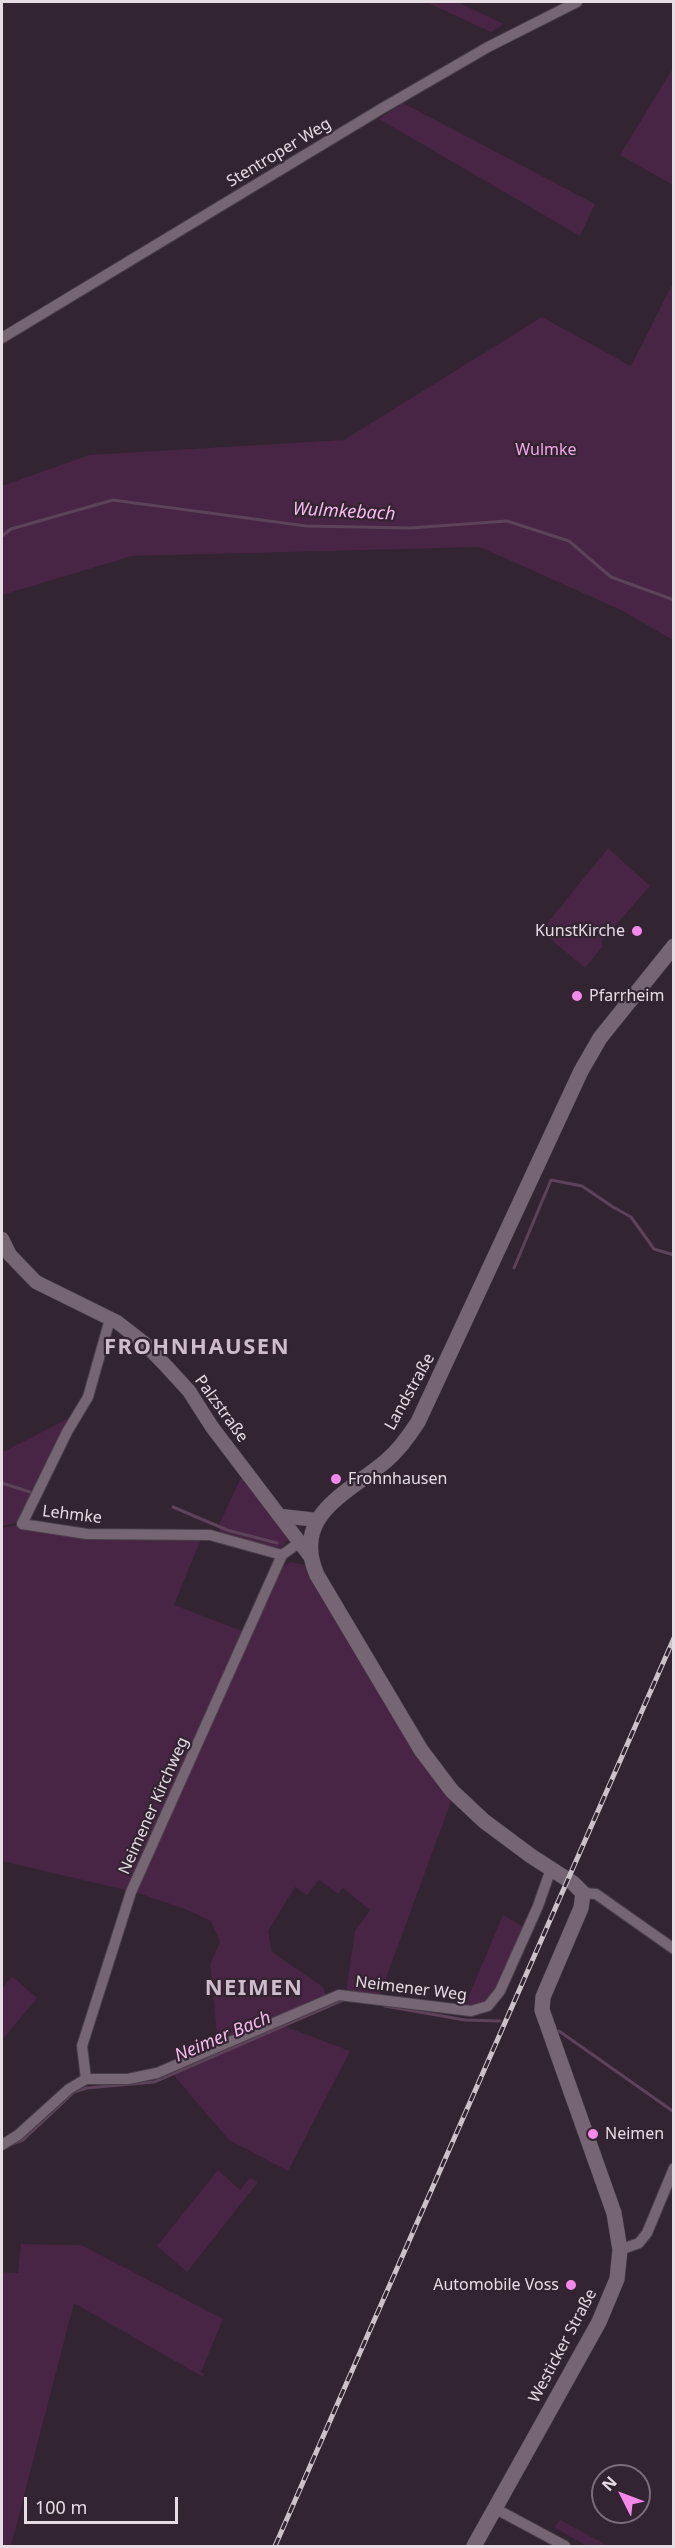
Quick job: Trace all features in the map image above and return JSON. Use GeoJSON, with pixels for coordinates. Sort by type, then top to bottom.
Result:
{"type":"FeatureCollection","features":[{"type":"Feature","properties":{"kind":"main road","name":"Landstraße"},"geometry":{"type":"LineString","coordinates":[[317,1520],[337,1499],[391,1456],[418,1422],[581,1071],[600,1038],[674,946]]}},
{"type":"Feature","properties":{"kind":"main road"},"geometry":{"type":"LineString","coordinates":[[317,1520],[311,1535],[310,1556],[317,1575],[427,1758],[452,1791],[484,1821],[578,1888]]}},
{"type":"Feature","properties":{"kind":"main road","name":"Westicker Straße"},"geometry":{"type":"LineString","coordinates":[[474,2547],[606,2309],[617,2279],[620,2250],[614,2212],[542,2010],[543,1996],[581,1908],[578,1888]]}},
{"type":"Feature","properties":{"kind":"street","name":"Stentroper Weg"},"geometry":{"type":"LineString","coordinates":[[2,338],[381,109],[488,47],[577,2]]}},
{"type":"Feature","properties":{"kind":"street","name":"Palzstraße"},"geometry":{"type":"LineString","coordinates":[[2,1239],[10,1255],[36,1282],[110,1319],[144,1343],[189,1391],[212,1426],[310,1556]]}},
{"type":"Feature","properties":{"kind":"street","name":"Lehmke"},"geometry":{"type":"LineString","coordinates":[[110,1319],[88,1397],[67,1432],[22,1524],[87,1534],[210,1535],[282,1555]]}},
{"type":"Feature","properties":{"kind":"street"},"geometry":{"type":"LineString","coordinates":[[282,1516],[292,1519],[317,1520]]}},
{"type":"Feature","properties":{"kind":"street"},"geometry":{"type":"LineString","coordinates":[[282,1555],[300,1542]]}},
{"type":"Feature","properties":{"kind":"street","name":"Neimener Kirchweg"},"geometry":{"type":"LineString","coordinates":[[86,2079],[82,2046],[131,1892],[282,1555]]}},
{"type":"Feature","properties":{"kind":"street","name":"Neimener Weg"},"geometry":{"type":"LineString","coordinates":[[86,2079],[128,2079],[157,2073],[339,1995],[471,2011],[480,2010],[488,2006],[500,1991],[538,1906],[551,1869]]}},
{"type":"Feature","properties":{"kind":"street"},"geometry":{"type":"LineString","coordinates":[[578,1888],[597,1894],[674,1949]]}},
{"type":"Feature","properties":{"kind":"street"},"geometry":{"type":"LineString","coordinates":[[2,2145],[23,2131],[69,2089],[86,2079]]}},
{"type":"Feature","properties":{"kind":"street"},"geometry":{"type":"LineString","coordinates":[[620,2250],[639,2243],[647,2233],[674,2168]]}},
{"type":"Feature","properties":{"kind":"street"},"geometry":{"type":"LineString","coordinates":[[496,2509],[565,2547]]}},
{"type":"Feature","properties":{"kind":"green space"},"geometry":{"type":"Polygon","coordinates":[[[426,2],[457,2],[504,24],[491,32],[426,2]]]}},
{"type":"Feature","properties":{"kind":"green space"},"geometry":{"type":"Polygon","coordinates":[[[673,68],[673,185],[620,155],[673,68]]]}},
{"type":"Feature","properties":{"kind":"green space"},"geometry":{"type":"Polygon","coordinates":[[[403,103],[595,204],[580,236],[379,119],[403,103]]]}},
{"type":"Feature","properties":{"kind":"green space","name":"Wulmke"},"geometry":{"type":"Polygon","coordinates":[[[673,283],[673,640],[621,610],[480,547],[132,556],[2,595],[2,486],[89,455],[344,440],[542,317],[631,366],[673,283]]]}},
{"type":"Feature","properties":{"kind":"green space"},"geometry":{"type":"Polygon","coordinates":[[[608,848],[650,886],[601,942],[603,946],[585,968],[541,931],[608,848]]]}},
{"type":"Feature","properties":{"kind":"green space"},"geometry":{"type":"Polygon","coordinates":[[[73,1416],[21,1522],[2,1526],[2,1450],[5,1451],[73,1416]]]}},
{"type":"Feature","properties":{"kind":"green space"},"geometry":{"type":"Polygon","coordinates":[[[244,1471],[286,1530],[288,1540],[280,1548],[221,1537],[219,1525],[244,1471]]]}},
{"type":"Feature","properties":{"kind":"green space"},"geometry":{"type":"Polygon","coordinates":[[[21,1524],[201,1539],[174,1605],[247,1633],[130,1891],[2,1861],[2,1528],[21,1524]]]}},
{"type":"Feature","properties":{"kind":"green space"},"geometry":{"type":"Polygon","coordinates":[[[290,1562],[305,1565],[418,1757],[452,1799],[379,1997],[346,1993],[355,1931],[370,1910],[343,1888],[338,1894],[319,1880],[307,1895],[295,1887],[268,1931],[272,1952],[323,1987],[327,1999],[218,2045],[210,1964],[220,1942],[211,1921],[185,1909],[135,1892],[281,1569],[290,1562]]]}},
{"type":"Feature","properties":{"kind":"green space"},"geometry":{"type":"Polygon","coordinates":[[[503,1915],[525,1928],[493,1997],[478,2007],[465,2005],[503,1915]]]}},
{"type":"Feature","properties":{"kind":"green space"},"geometry":{"type":"Polygon","coordinates":[[[12,1976],[37,1998],[2,2040],[2,1989],[12,1976]]]}},
{"type":"Feature","properties":{"kind":"green space"},"geometry":{"type":"Polygon","coordinates":[[[281,2025],[350,2051],[288,2171],[229,2140],[171,2072],[281,2025]]]}},
{"type":"Feature","properties":{"kind":"green space"},"geometry":{"type":"Polygon","coordinates":[[[218,2170],[240,2190],[250,2178],[258,2182],[187,2272],[157,2246],[218,2170]]]}},
{"type":"Feature","properties":{"kind":"green space"},"geometry":{"type":"Polygon","coordinates":[[[21,2244],[81,2245],[223,2319],[201,2372],[204,2374],[203,2377],[74,2303],[11,2546],[2,2546],[2,2272],[18,2273],[21,2244]]]}},
{"type":"Feature","properties":{"kind":"green space"},"geometry":{"type":"Polygon","coordinates":[[[560,2520],[608,2546],[587,2546],[554,2527],[560,2520]]]}},
{"type":"Feature","properties":{"kind":"waterway","name":"Wulmkebach"},"geometry":{"type":"LineString","coordinates":[[2,536],[11,529],[113,500],[306,526],[410,528],[507,521],[569,541],[611,577],[674,600]]}},
{"type":"Feature","properties":{"kind":"waterway"},"geometry":{"type":"LineString","coordinates":[[514,1268],[551,1180],[582,1186],[631,1217],[654,1249],[674,1255]]}},
{"type":"Feature","properties":{"kind":"waterway"},"geometry":{"type":"LineString","coordinates":[[2,1483],[30,1492]]}},
{"type":"Feature","properties":{"kind":"waterway"},"geometry":{"type":"LineString","coordinates":[[173,1507],[227,1530],[277,1543]]}},
{"type":"Feature","properties":{"kind":"waterway","name":"Neimer Bach"},"geometry":{"type":"LineString","coordinates":[[12,2144],[23,2140],[74,2092],[87,2088],[154,2082],[343,2000]]}},
{"type":"Feature","properties":{"kind":"waterway","name":"Neimer Bach"},"geometry":{"type":"LineString","coordinates":[[385,2006],[465,2020],[500,2021]]}},
{"type":"Feature","properties":{"kind":"waterway","name":"Neimer Bach"},"geometry":{"type":"LineString","coordinates":[[559,2031],[674,2112]]}},
{"type":"Feature","properties":{"kind":"railway"},"geometry":{"type":"LineString","coordinates":[[275,2546],[674,1638]]}},
{"type":"Feature","properties":{"kind":"place","name":"KunstKirche"},"geometry":{"type":"Point","coordinates":[637,931]}},
{"type":"Feature","properties":{"kind":"place","name":"Pfarrheim"},"geometry":{"type":"Point","coordinates":[577,996]}},
{"type":"Feature","properties":{"kind":"place","name":"Frohnhausen"},"geometry":{"type":"Point","coordinates":[336,1479]}},
{"type":"Feature","properties":{"kind":"place","name":"Neimen"},"geometry":{"type":"Point","coordinates":[593,2134]}},
{"type":"Feature","properties":{"kind":"place","name":"Automobile Voss"},"geometry":{"type":"Point","coordinates":[571,2285]}},
{"type":"Feature","properties":{"kind":"district","name":"FROHNHAUSEN"},"geometry":{"type":"Point","coordinates":[197,1348]}},
{"type":"Feature","properties":{"kind":"district","name":"NEIMEN"},"geometry":{"type":"Point","coordinates":[254,1989]}}]}
